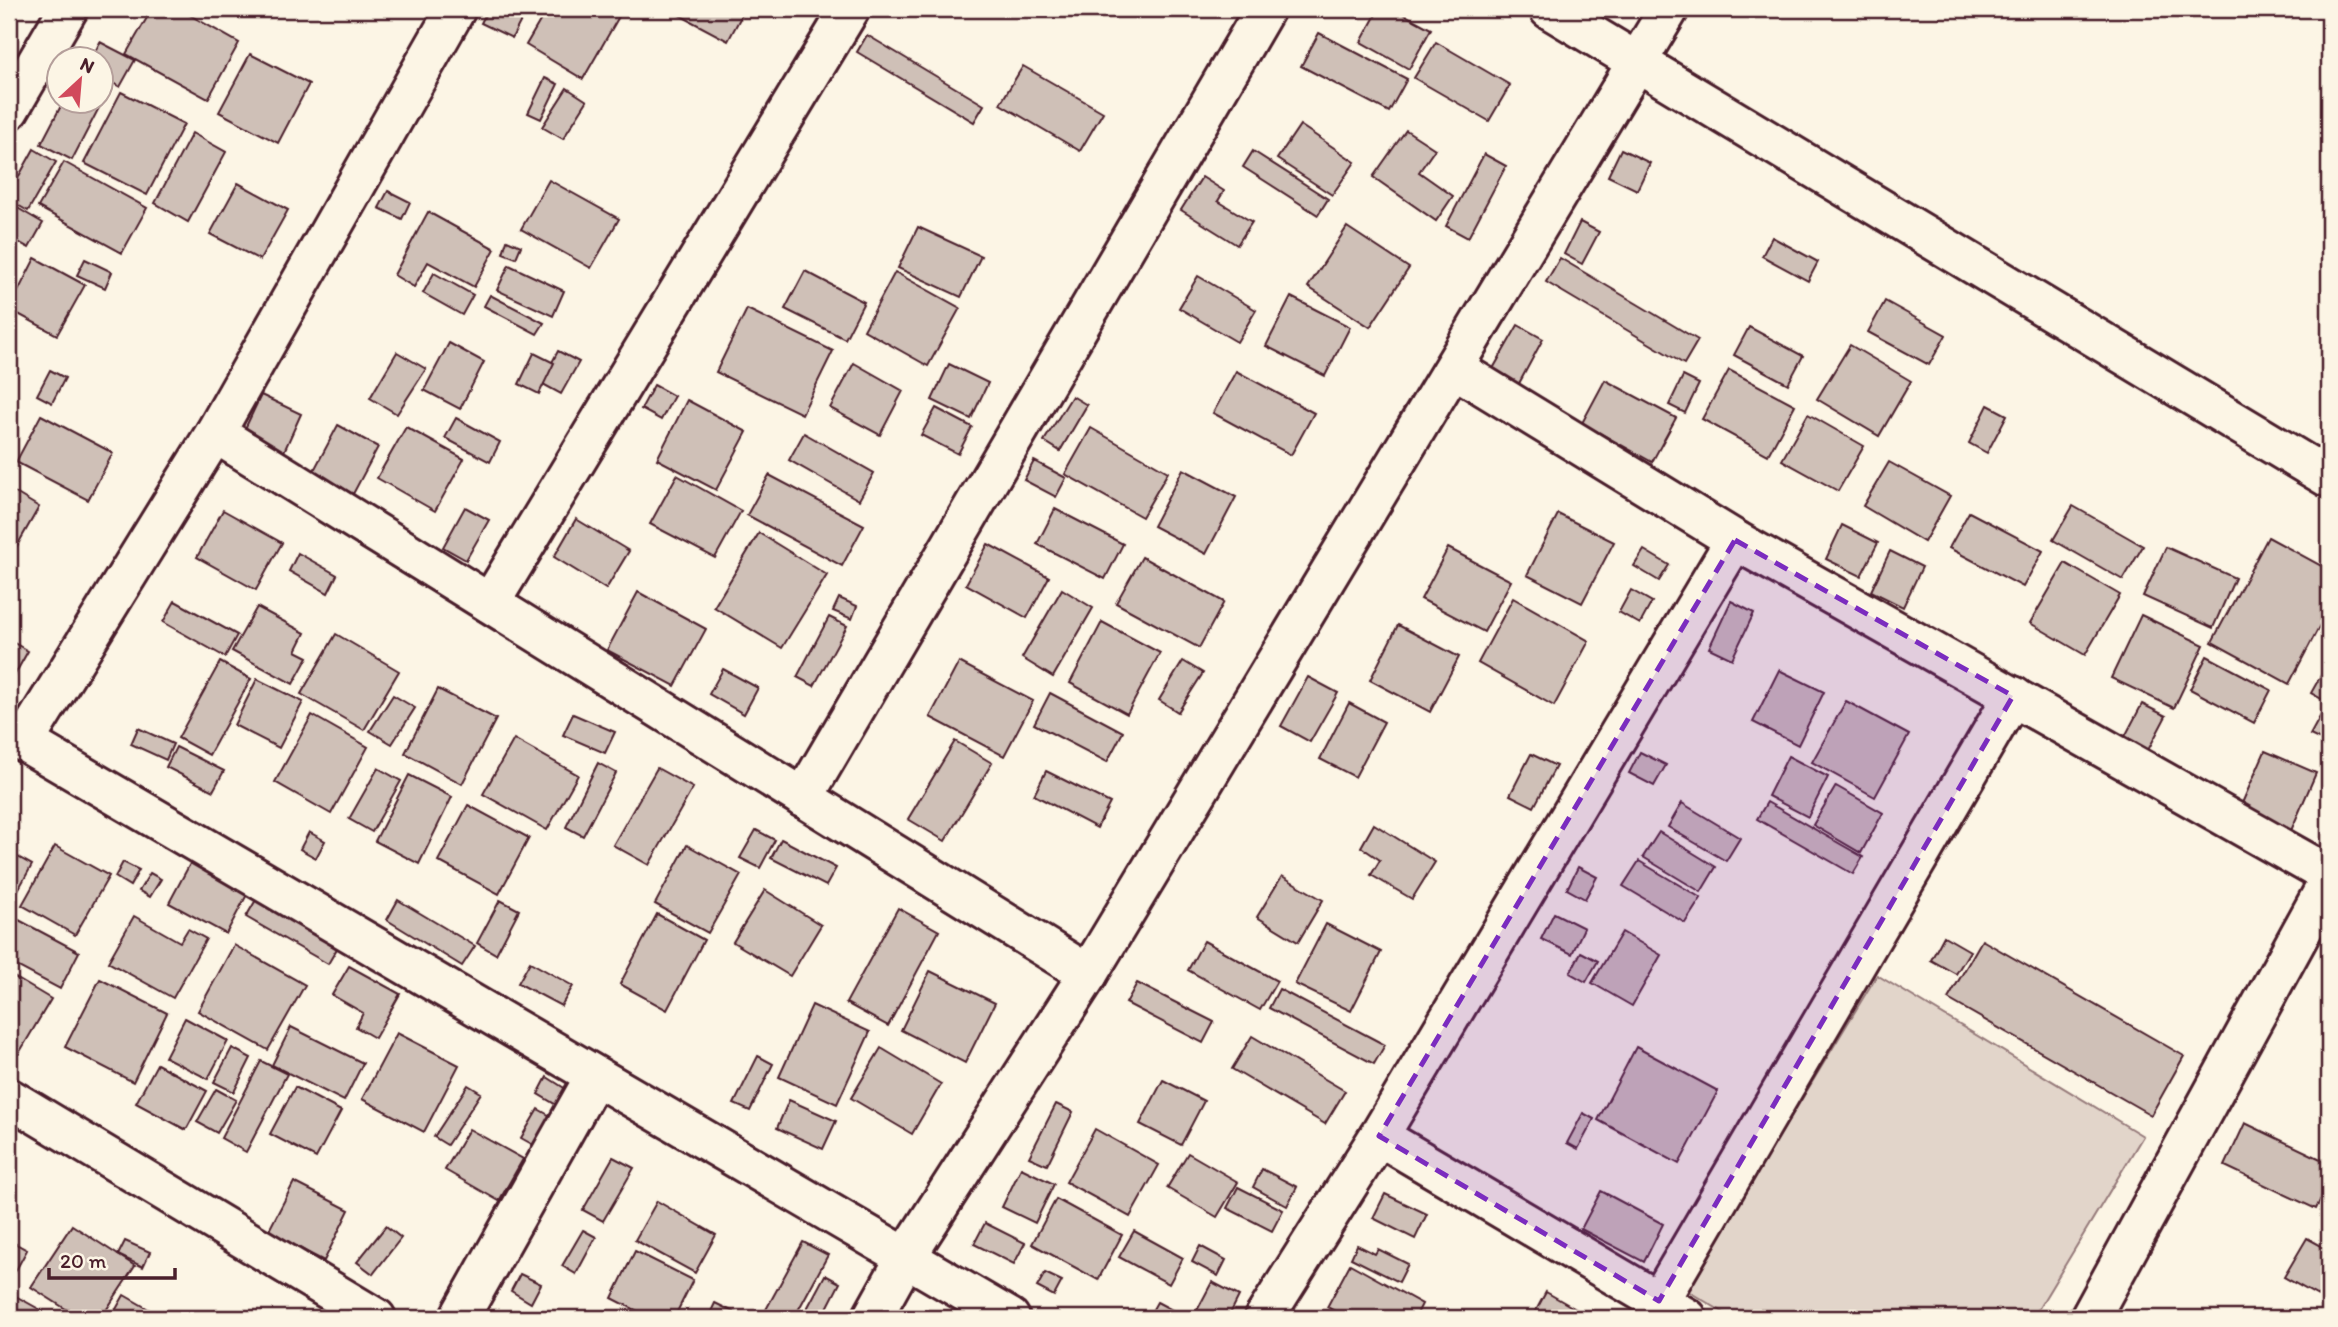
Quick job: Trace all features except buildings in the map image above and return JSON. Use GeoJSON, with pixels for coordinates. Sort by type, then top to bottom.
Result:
{"type":"FeatureCollection","features":[{"type":"Feature","properties":{"kind":"street"},"geometry":{"type":"LineString","coordinates":[[9,110],[68,9]]}},
{"type":"Feature","properties":{"kind":"street"},"geometry":{"type":"LineString","coordinates":[[456,9],[215,433],[17,737],[1010,1318]]}},
{"type":"Feature","properties":{"kind":"street"},"geometry":{"type":"LineString","coordinates":[[490,603],[850,9]]}},
{"type":"Feature","properties":{"kind":"street"},"geometry":{"type":"LineString","coordinates":[[803,798],[1265,9]]}},
{"type":"Feature","properties":{"kind":"street"},"geometry":{"type":"LineString","coordinates":[[1549,9],[2329,478]]}},
{"type":"Feature","properties":{"kind":"street"},"geometry":{"type":"LineString","coordinates":[[872,1318],[906,1258],[1088,974],[1670,9]]}},
{"type":"Feature","properties":{"kind":"street"},"geometry":{"type":"LineString","coordinates":[[1454,368],[1735,540],[2329,875]]}},
{"type":"Feature","properties":{"kind":"street"},"geometry":{"type":"LineString","coordinates":[[215,433],[1088,974]]}},
{"type":"Feature","properties":{"kind":"street"},"geometry":{"type":"LineString","coordinates":[[1264,1318],[1379,1136],[1735,540]]}},
{"type":"Feature","properties":{"kind":"street"},"geometry":{"type":"LineString","coordinates":[[1379,1136],[1673,1310],[2013,696]]}},
{"type":"Feature","properties":{"kind":"street"},"geometry":{"type":"LineString","coordinates":[[2090,1318],[2329,881]]}},
{"type":"Feature","properties":{"kind":"street"},"geometry":{"type":"LineString","coordinates":[[458,1318],[594,1076]]}},
{"type":"Feature","properties":{"kind":"street"},"geometry":{"type":"LineString","coordinates":[[9,1098],[376,1318]]}},
{"type":"Feature","properties":{"kind":"highlighted area"},"geometry":{"type":"Polygon","coordinates":[[[1735,540],[2013,696],[1659,1301],[1379,1136],[1735,540]]]}},
{"type":"Feature","properties":{"kind":"shaded area"},"geometry":{"type":"Polygon","coordinates":[[[1877,975],[2143,1136],[2033,1318],[1733,1318],[1686,1290],[1877,975]]]}}]}
